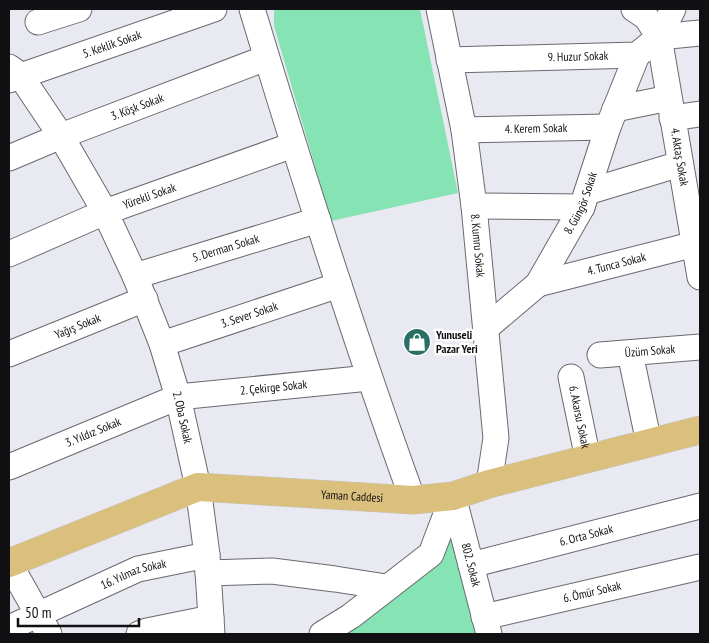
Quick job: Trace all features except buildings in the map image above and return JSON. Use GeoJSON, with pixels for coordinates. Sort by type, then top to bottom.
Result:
{"type":"FeatureCollection","features":[{"type":"Feature","properties":{"kind":"main road","name":"Yaman Caddesi"},"geometry":{"type":"LineString","coordinates":[[9,563],[198,487],[413,500],[453,496],[489,484],[700,430]]}},
{"type":"Feature","properties":{"kind":"street"},"geometry":{"type":"LineString","coordinates":[[38,22],[79,9]]}},
{"type":"Feature","properties":{"kind":"street","name":"5. Keklik Sokak"},"geometry":{"type":"LineString","coordinates":[[12,74],[214,9]]}},
{"type":"Feature","properties":{"kind":"street"},"geometry":{"type":"LineString","coordinates":[[252,9],[293,145],[368,378],[413,500]]}},
{"type":"Feature","properties":{"kind":"street","name":"8. Kumru Sokak"},"geometry":{"type":"LineString","coordinates":[[439,9],[464,130],[474,206],[496,438],[489,484]]}},
{"type":"Feature","properties":{"kind":"street"},"geometry":{"type":"LineString","coordinates":[[634,9],[646,17],[659,37]]}},
{"type":"Feature","properties":{"kind":"street"},"geometry":{"type":"LineString","coordinates":[[637,54],[659,37],[673,9]]}},
{"type":"Feature","properties":{"kind":"street"},"geometry":{"type":"LineString","coordinates":[[659,37],[700,33]]}},
{"type":"Feature","properties":{"kind":"street","name":"4. Aktaş Sokak"},"geometry":{"type":"LineString","coordinates":[[659,37],[680,164],[693,195],[695,244],[700,271]]}},
{"type":"Feature","properties":{"kind":"street","name":"9. Huzur Sokak"},"geometry":{"type":"LineString","coordinates":[[449,60],[637,54]]}},
{"type":"Feature","properties":{"kind":"street","name":"8. Güngör Sokak"},"geometry":{"type":"LineString","coordinates":[[486,328],[538,284],[584,199],[612,118],[637,54]]}},
{"type":"Feature","properties":{"kind":"street","name":"3. Köşk Sokak"},"geometry":{"type":"LineString","coordinates":[[9,158],[60,136],[266,58]]}},
{"type":"Feature","properties":{"kind":"street","name":"2. Oba Sokak"},"geometry":{"type":"LineString","coordinates":[[12,74],[60,136],[105,212],[145,299],[162,344],[178,397],[198,487],[208,564],[211,626]]}},
{"type":"Feature","properties":{"kind":"street","name":"4. Kerem Sokak"},"geometry":{"type":"LineString","coordinates":[[464,130],[612,118],[671,108],[700,114]]}},
{"type":"Feature","properties":{"kind":"street","name":"Yürekli Sokak"},"geometry":{"type":"LineString","coordinates":[[9,254],[105,212],[293,145]]}},
{"type":"Feature","properties":{"kind":"street"},"geometry":{"type":"LineString","coordinates":[[474,206],[584,199],[680,164]]}},
{"type":"Feature","properties":{"kind":"street","name":"5. Derman Sokak"},"geometry":{"type":"LineString","coordinates":[[135,276],[318,220]]}},
{"type":"Feature","properties":{"kind":"street","name":"4. Tunca Sokak"},"geometry":{"type":"LineString","coordinates":[[538,284],[695,244]]}},
{"type":"Feature","properties":{"kind":"street","name":"3. Sever Sokak"},"geometry":{"type":"LineString","coordinates":[[162,344],[338,286]]}},
{"type":"Feature","properties":{"kind":"street","name":"Yağış Sokak"},"geometry":{"type":"LineString","coordinates":[[9,354],[145,299]]}},
{"type":"Feature","properties":{"kind":"street","name":"Üzüm Sokak"},"geometry":{"type":"LineString","coordinates":[[600,355],[700,348]]}},
{"type":"Feature","properties":{"kind":"street"},"geometry":{"type":"LineString","coordinates":[[630,353],[649,443]]}},
{"type":"Feature","properties":{"kind":"street","name":"2. Çekirge Sokak"},"geometry":{"type":"LineString","coordinates":[[178,397],[368,378]]}},
{"type":"Feature","properties":{"kind":"street","name":"6. Akarsu Sokak"},"geometry":{"type":"LineString","coordinates":[[571,378],[588,458]]}},
{"type":"Feature","properties":{"kind":"street","name":"3. Yıldız Sokak"},"geometry":{"type":"LineString","coordinates":[[9,467],[178,397]]}},
{"type":"Feature","properties":{"kind":"street"},"geometry":{"type":"LineString","coordinates":[[322,634],[351,616],[431,554],[453,496]]}},
{"type":"Feature","properties":{"kind":"street","name":"802. Sokak"},"geometry":{"type":"LineString","coordinates":[[453,496],[487,625]]}},
{"type":"Feature","properties":{"kind":"street","name":"6. Orta Sokak"},"geometry":{"type":"LineString","coordinates":[[471,565],[700,506]]}},
{"type":"Feature","properties":{"kind":"street"},"geometry":{"type":"LineString","coordinates":[[9,563],[44,624]]}},
{"type":"Feature","properties":{"kind":"street","name":"16. Yılmaz Sokak"},"geometry":{"type":"LineString","coordinates":[[9,628],[44,624],[138,570],[208,564],[335,578],[386,587]]}},
{"type":"Feature","properties":{"kind":"street","name":"6. Ömür Sokak"},"geometry":{"type":"LineString","coordinates":[[487,625],[700,567]]}},
{"type":"Feature","properties":{"kind":"street"},"geometry":{"type":"LineString","coordinates":[[138,634],[147,631],[211,626]]}},
{"type":"Feature","properties":{"kind":"green space"},"geometry":{"type":"Polygon","coordinates":[[[274,9],[420,9],[458,193],[331,221],[274,26],[274,9]]]}},
{"type":"Feature","properties":{"kind":"green space"},"geometry":{"type":"Polygon","coordinates":[[[452,528],[480,634],[339,634],[452,528]]]}},
{"type":"Feature","properties":{"kind":"place","name":"Yunuseli Pazar Yeri"},"geometry":{"type":"Point","coordinates":[417,342]}}]}
